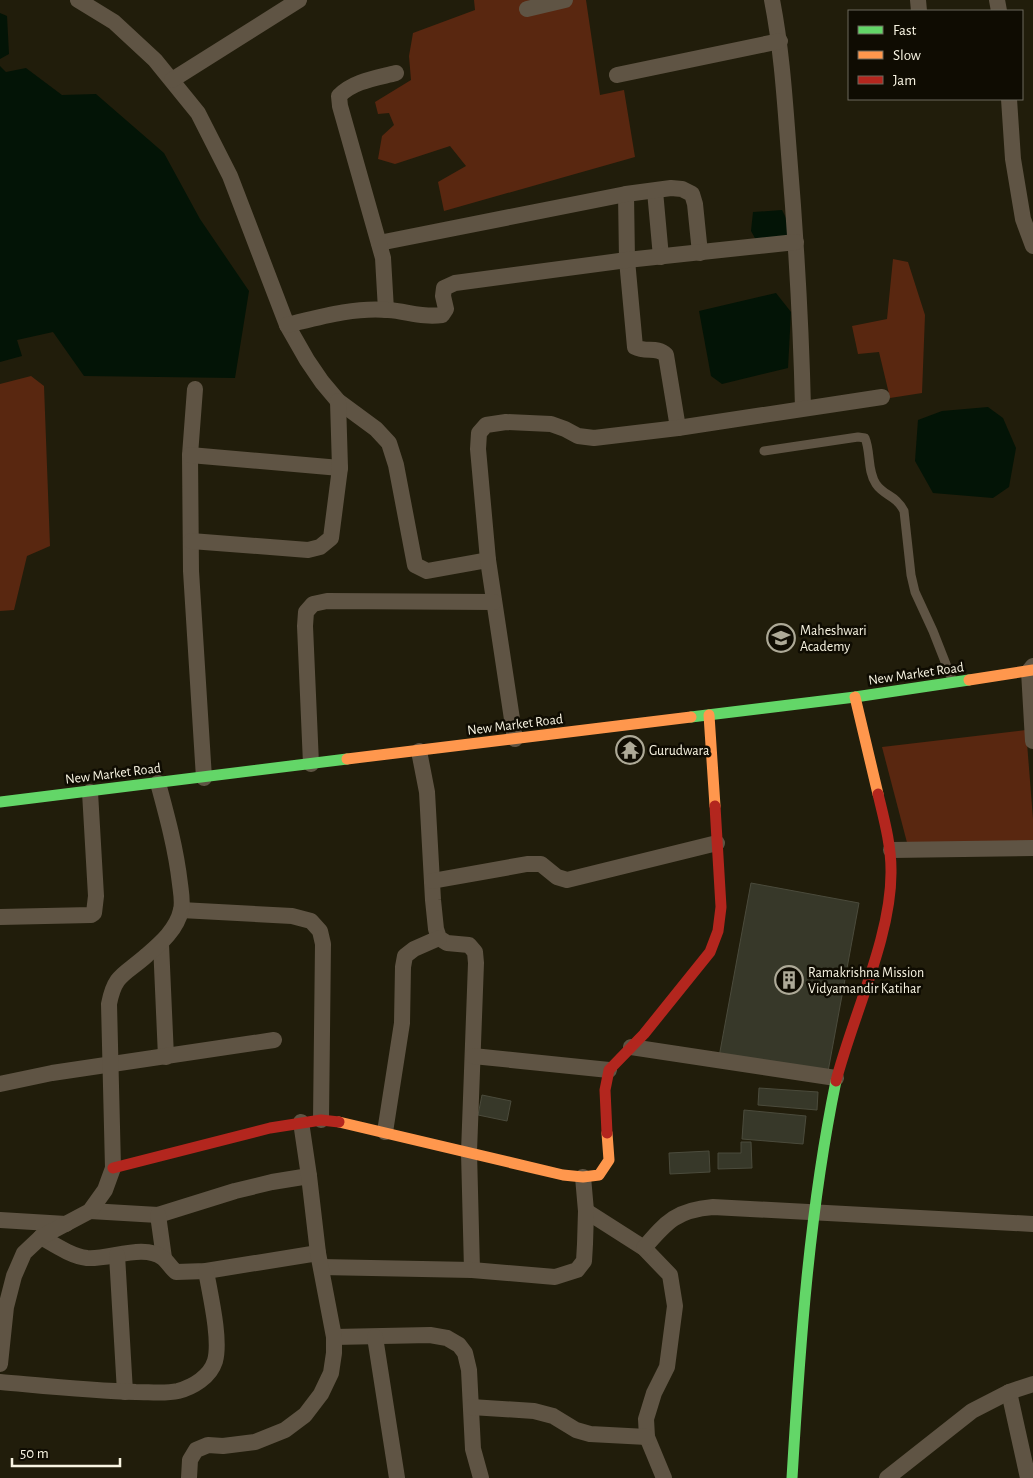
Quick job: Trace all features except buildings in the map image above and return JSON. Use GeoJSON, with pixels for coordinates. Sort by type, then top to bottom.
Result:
{"type":"FeatureCollection","features":[{"type":"Feature","properties":{"kind":"street"},"geometry":{"type":"LineString","coordinates":[[78,0],[114,22],[156,60],[198,113],[230,176],[287,325],[307,360],[338,401],[376,429],[390,443],[415,565],[427,571],[488,560]]}},
{"type":"Feature","properties":{"kind":"street"},"geometry":{"type":"LineString","coordinates":[[172,80],[299,0]]}},
{"type":"Feature","properties":{"kind":"street"},"geometry":{"type":"LineString","coordinates":[[527,9],[565,0]]}},
{"type":"Feature","properties":{"kind":"street"},"geometry":{"type":"LineString","coordinates":[[772,0],[780,41],[796,242],[803,408]]}},
{"type":"Feature","properties":{"kind":"street"},"geometry":{"type":"LineString","coordinates":[[617,75],[780,41]]}},
{"type":"Feature","properties":{"kind":"street"},"geometry":{"type":"LineString","coordinates":[[386,310],[383,258],[340,106],[339,96],[346,89],[357,84],[396,73]]}},
{"type":"Feature","properties":{"kind":"street"},"geometry":{"type":"LineString","coordinates":[[1010,100],[1014,167],[1023,220],[1033,246]]}},
{"type":"Feature","properties":{"kind":"street"},"geometry":{"type":"LineString","coordinates":[[379,243],[626,194],[682,188],[692,194],[696,204],[700,252]]}},
{"type":"Feature","properties":{"kind":"street"},"geometry":{"type":"LineString","coordinates":[[655,190],[661,256]]}},
{"type":"Feature","properties":{"kind":"street"},"geometry":{"type":"LineString","coordinates":[[626,194],[627,260],[635,347],[641,350],[655,349],[662,351],[666,355],[678,428]]}},
{"type":"Feature","properties":{"kind":"street"},"geometry":{"type":"LineString","coordinates":[[287,325],[330,314],[386,310],[431,317],[442,315],[446,309],[443,296],[444,288],[455,283],[627,260],[796,242]]}},
{"type":"Feature","properties":{"kind":"street"},"geometry":{"type":"LineString","coordinates":[[195,389],[190,455],[191,541],[193,610],[204,778]]}},
{"type":"Feature","properties":{"kind":"street"},"geometry":{"type":"LineString","coordinates":[[515,739],[488,560],[478,449],[479,433],[486,425],[506,422],[551,424],[566,429],[578,436],[594,438],[678,428],[882,397]]}},
{"type":"Feature","properties":{"kind":"street"},"geometry":{"type":"LineString","coordinates":[[191,541],[308,550],[320,546],[331,538],[340,468],[338,401]]}},
{"type":"Feature","properties":{"kind":"street"},"geometry":{"type":"LineString","coordinates":[[190,455],[340,468]]}},
{"type":"Feature","properties":{"kind":"street"},"geometry":{"type":"LineString","coordinates":[[311,764],[305,626],[306,612],[313,604],[327,601],[494,602]]}},
{"type":"Feature","properties":{"kind":"street"},"geometry":{"type":"LineString","coordinates":[[1032,669],[1033,742]]}},
{"type":"Feature","properties":{"kind":"street","name":"New Market Road"},"geometry":{"type":"LineString","coordinates":[[0,802],[855,697],[1032,669]]}},
{"type":"Feature","properties":{"kind":"street"},"geometry":{"type":"LineString","coordinates":[[792,1478],[801,1330],[813,1212],[836,1078],[875,956],[885,919],[891,881],[891,850],[855,697]]}},
{"type":"Feature","properties":{"kind":"street"},"geometry":{"type":"LineString","coordinates":[[112,1168],[270,1128],[321,1120],[346,1123],[563,1175],[599,1175],[608,1160],[605,1090],[608,1070],[644,1034],[710,952],[718,931],[721,907],[709,715]]}},
{"type":"Feature","properties":{"kind":"street"},"geometry":{"type":"LineString","coordinates":[[419,751],[426,792],[436,929],[439,938],[447,943],[469,945],[475,952],[469,1152],[472,1270]]}},
{"type":"Feature","properties":{"kind":"street"},"geometry":{"type":"LineString","coordinates":[[90,1212],[105,1190],[112,1168],[109,1004],[112,987],[121,975],[161,944],[174,927],[181,910],[178,867],[158,783]]}},
{"type":"Feature","properties":{"kind":"street"},"geometry":{"type":"LineString","coordinates":[[0,916],[91,914],[94,912],[96,896],[90,792]]}},
{"type":"Feature","properties":{"kind":"street"},"geometry":{"type":"LineString","coordinates":[[432,882],[527,864],[542,864],[557,877],[567,880],[717,843]]}},
{"type":"Feature","properties":{"kind":"street"},"geometry":{"type":"LineString","coordinates":[[891,850],[1033,848]]}},
{"type":"Feature","properties":{"kind":"street"},"geometry":{"type":"LineString","coordinates":[[181,910],[292,916],[312,921],[320,931],[323,944],[321,1120]]}},
{"type":"Feature","properties":{"kind":"street"},"geometry":{"type":"LineString","coordinates":[[384,1132],[402,1023],[402,967],[405,956],[414,949],[439,938]]}},
{"type":"Feature","properties":{"kind":"street"},"geometry":{"type":"LineString","coordinates":[[161,944],[166,1057]]}},
{"type":"Feature","properties":{"kind":"street"},"geometry":{"type":"LineString","coordinates":[[0,1084],[52,1073],[274,1040]]}},
{"type":"Feature","properties":{"kind":"street"},"geometry":{"type":"LineString","coordinates":[[630,1047],[836,1078]]}},
{"type":"Feature","properties":{"kind":"street"},"geometry":{"type":"LineString","coordinates":[[473,1056],[608,1070]]}},
{"type":"Feature","properties":{"kind":"street"},"geometry":{"type":"LineString","coordinates":[[189,1478],[190,1460],[196,1450],[208,1445],[224,1446],[254,1442],[285,1430],[305,1415],[321,1394],[331,1373],[334,1337],[319,1260],[301,1122]]}},
{"type":"Feature","properties":{"kind":"street"},"geometry":{"type":"LineString","coordinates":[[0,1364],[6,1308],[14,1276],[24,1254],[41,1238],[90,1212],[158,1215],[235,1191],[309,1176]]}},
{"type":"Feature","properties":{"kind":"street"},"geometry":{"type":"LineString","coordinates":[[41,1238],[71,1253],[86,1258],[142,1252],[154,1253],[164,1258],[176,1272],[206,1271],[319,1260],[555,1277],[577,1270],[584,1261],[586,1211],[584,1176]]}},
{"type":"Feature","properties":{"kind":"street"},"geometry":{"type":"LineString","coordinates":[[644,1248],[662,1226],[678,1215],[697,1208],[713,1207],[1033,1224]]}},
{"type":"Feature","properties":{"kind":"street"},"geometry":{"type":"LineString","coordinates":[[586,1211],[644,1248],[670,1275],[675,1306],[666,1367],[654,1393],[646,1419],[647,1437],[664,1478]]}},
{"type":"Feature","properties":{"kind":"street"},"geometry":{"type":"LineString","coordinates":[[158,1215],[164,1258]]}},
{"type":"Feature","properties":{"kind":"street"},"geometry":{"type":"LineString","coordinates":[[0,1220],[66,1224]]}},
{"type":"Feature","properties":{"kind":"street"},"geometry":{"type":"LineString","coordinates":[[117,1255],[125,1392]]}},
{"type":"Feature","properties":{"kind":"street"},"geometry":{"type":"LineString","coordinates":[[0,1382],[125,1392],[166,1393],[177,1392],[192,1386],[202,1379],[214,1362],[217,1343],[206,1271]]}},
{"type":"Feature","properties":{"kind":"street"},"geometry":{"type":"LineString","coordinates":[[334,1337],[430,1335],[447,1338],[459,1345],[465,1353],[469,1370],[474,1449],[481,1478]]}},
{"type":"Feature","properties":{"kind":"street"},"geometry":{"type":"LineString","coordinates":[[375,1337],[397,1478]]}},
{"type":"Feature","properties":{"kind":"street"},"geometry":{"type":"LineString","coordinates":[[887,1478],[972,1411],[1008,1392],[1033,1384]]}},
{"type":"Feature","properties":{"kind":"street"},"geometry":{"type":"LineString","coordinates":[[1008,1392],[1028,1478]]}},
{"type":"Feature","properties":{"kind":"street"},"geometry":{"type":"LineString","coordinates":[[471,1407],[534,1411],[554,1416],[576,1430],[590,1434],[647,1437]]}},
{"type":"Feature","properties":{"kind":"lane"},"geometry":{"type":"LineString","coordinates":[[764,451],[858,437],[864,438],[867,443],[872,478],[876,486],[900,502],[904,511],[911,575],[915,592],[953,682]]}},
{"type":"Feature","properties":{"kind":"shaded area"},"geometry":{"type":"Polygon","coordinates":[[[474,0],[586,0],[600,95],[624,90],[635,157],[444,211],[438,182],[466,166],[450,146],[395,164],[378,159],[382,136],[394,125],[389,113],[378,114],[375,102],[411,80],[409,56],[413,33],[475,10],[474,0]]]}},
{"type":"Feature","properties":{"kind":"shaded area"},"geometry":{"type":"Polygon","coordinates":[[[0,13],[7,16],[9,54],[0,59],[0,13]]]}},
{"type":"Feature","properties":{"kind":"shaded area"},"geometry":{"type":"Polygon","coordinates":[[[0,66],[6,72],[26,68],[62,95],[96,94],[164,153],[200,219],[249,291],[235,378],[84,376],[53,332],[17,340],[22,356],[0,362],[0,66]]]}},
{"type":"Feature","properties":{"kind":"shaded area"},"geometry":{"type":"Polygon","coordinates":[[[782,210],[791,228],[782,243],[756,240],[751,231],[753,212],[782,210]]]}},
{"type":"Feature","properties":{"kind":"shaded area"},"geometry":{"type":"Polygon","coordinates":[[[893,259],[908,262],[925,315],[922,393],[890,398],[879,352],[858,354],[852,326],[887,319],[893,259]]]}},
{"type":"Feature","properties":{"kind":"shaded area"},"geometry":{"type":"Polygon","coordinates":[[[776,293],[791,312],[788,368],[722,384],[711,376],[699,311],[776,293]]]}},
{"type":"Feature","properties":{"kind":"shaded area"},"geometry":{"type":"Polygon","coordinates":[[[31,376],[44,386],[50,546],[27,556],[14,610],[0,611],[0,384],[31,376]]]}},
{"type":"Feature","properties":{"kind":"shaded area"},"geometry":{"type":"Polygon","coordinates":[[[988,407],[1003,418],[1016,448],[1009,487],[993,498],[933,493],[915,461],[918,420],[942,411],[988,407]]]}},
{"type":"Feature","properties":{"kind":"shaded area"},"geometry":{"type":"Polygon","coordinates":[[[1026,730],[1033,842],[910,854],[882,747],[1026,730]]]}},
{"type":"Feature","properties":{"kind":"traffic: fast"},"geometry":{"type":"LineString","coordinates":[[691,717],[855,697],[969,680]]}},
{"type":"Feature","properties":{"kind":"traffic: fast"},"geometry":{"type":"LineString","coordinates":[[0,802],[347,759]]}},
{"type":"Feature","properties":{"kind":"traffic: fast"},"geometry":{"type":"LineString","coordinates":[[792,1478],[802,1328],[812,1229],[836,1081]]}},
{"type":"Feature","properties":{"kind":"traffic: slow"},"geometry":{"type":"LineString","coordinates":[[969,680],[1033,670]]}},
{"type":"Feature","properties":{"kind":"traffic: slow"},"geometry":{"type":"LineString","coordinates":[[855,697],[878,794]]}},
{"type":"Feature","properties":{"kind":"traffic: slow"},"geometry":{"type":"LineString","coordinates":[[709,715],[715,806]]}},
{"type":"Feature","properties":{"kind":"traffic: slow"},"geometry":{"type":"LineString","coordinates":[[347,759],[691,717]]}},
{"type":"Feature","properties":{"kind":"traffic: slow"},"geometry":{"type":"LineString","coordinates":[[339,1122],[563,1175],[583,1177],[599,1175],[609,1160],[607,1133]]}},
{"type":"Feature","properties":{"kind":"traffic: jam"},"geometry":{"type":"LineString","coordinates":[[836,1081],[879,948],[890,895],[890,851],[878,794]]}},
{"type":"Feature","properties":{"kind":"traffic: jam"},"geometry":{"type":"LineString","coordinates":[[607,1133],[605,1090],[609,1070],[644,1034],[710,952],[718,931],[721,907],[715,806]]}},
{"type":"Feature","properties":{"kind":"traffic: jam"},"geometry":{"type":"LineString","coordinates":[[113,1168],[270,1128],[321,1120],[339,1122]]}},
{"type":"Feature","properties":{"kind":"place","name":"Maheshwari Academy"},"geometry":{"type":"Point","coordinates":[781,638]}},
{"type":"Feature","properties":{"kind":"place","name":"Gurudwara"},"geometry":{"type":"Point","coordinates":[630,750]}},
{"type":"Feature","properties":{"kind":"place","name":"Ramakrishna Mission Vidyamandir Katihar"},"geometry":{"type":"Point","coordinates":[789,980]}}]}
